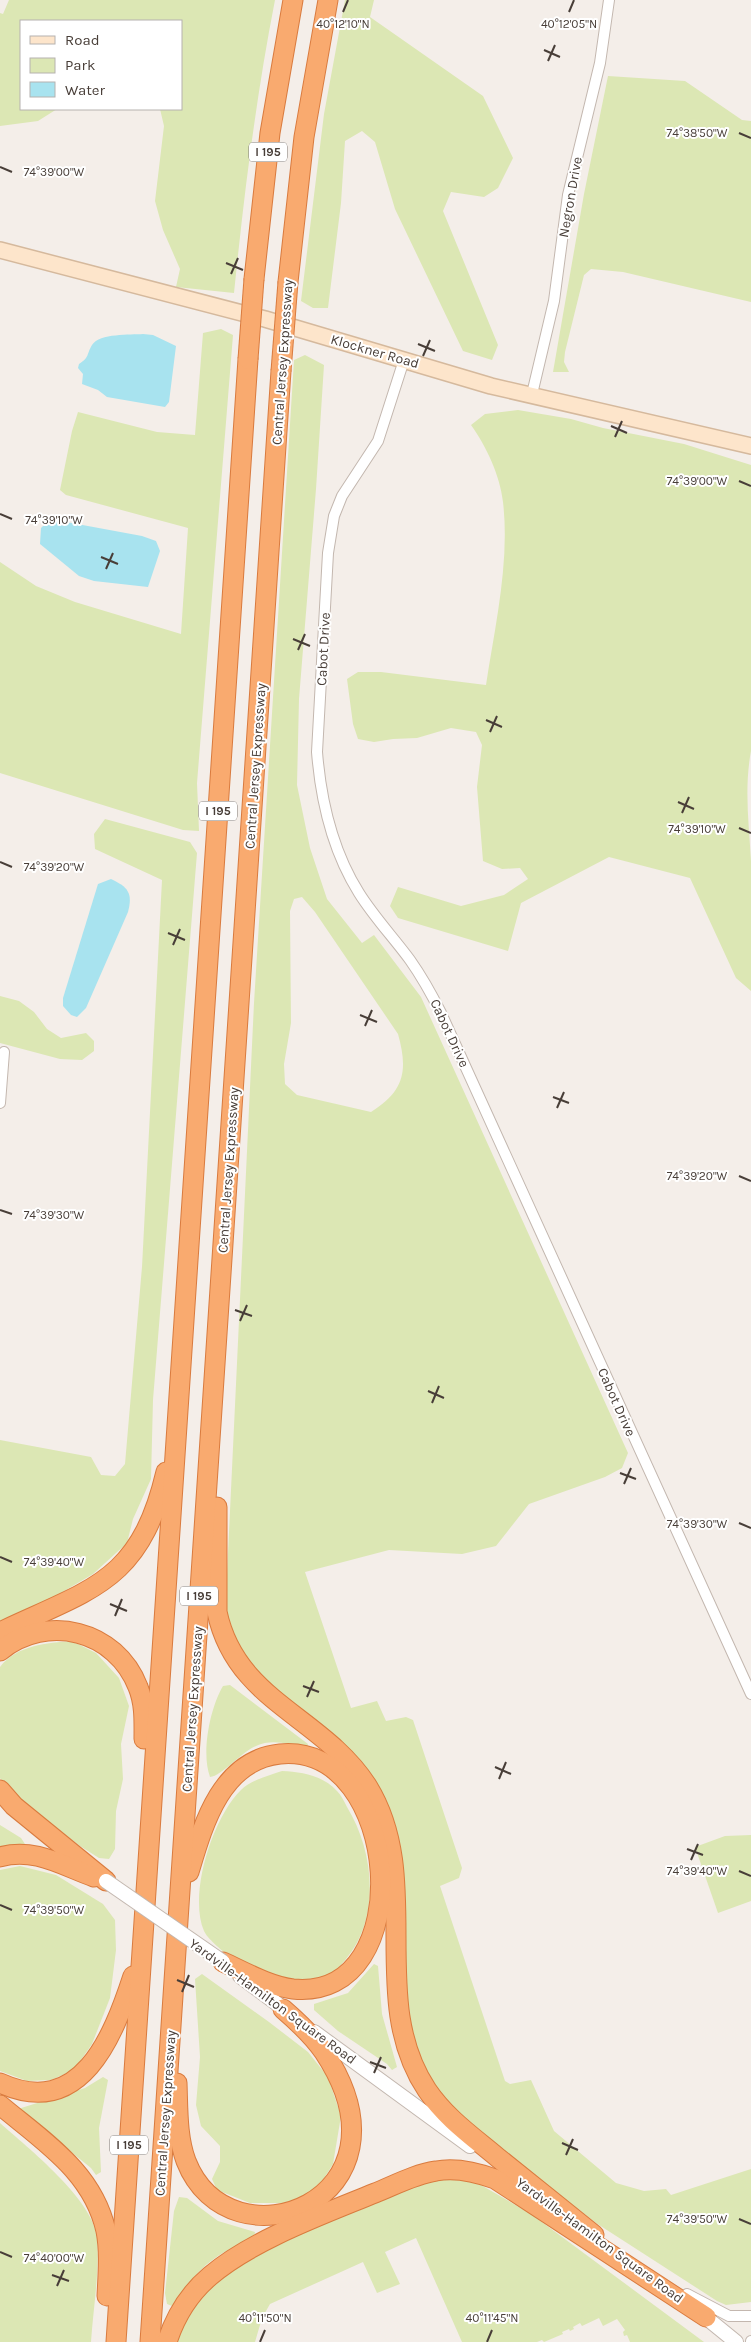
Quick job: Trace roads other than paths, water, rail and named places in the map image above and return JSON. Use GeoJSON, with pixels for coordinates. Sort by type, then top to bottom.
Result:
{"type":"FeatureCollection","features":[{"type":"Feature","properties":{"kind":"highway","name":"I 195"},"geometry":{"type":"LineString","coordinates":[[116,2342],[254,279],[270,133],[293,0]]}},
{"type":"Feature","properties":{"kind":"highway","name":"Central Jersey Expressway"},"geometry":{"type":"LineString","coordinates":[[150,2342],[281,371],[288,282],[304,137],[328,0]]}},
{"type":"Feature","properties":{"kind":"highway"},"geometry":{"type":"LineString","coordinates":[[0,1632],[103,1582],[122,1567],[143,1537],[162,1486],[170,1451],[188,1264]]}},
{"type":"Feature","properties":{"kind":"highway"},"geometry":{"type":"LineString","coordinates":[[222,1267],[216,1598],[223,1636],[242,1670],[254,1683],[342,1756],[357,1772],[377,1805],[386,1829],[393,1862],[399,2015],[408,2052],[427,2090],[451,2120],[594,2235]]}},
{"type":"Feature","properties":{"kind":"highway"},"geometry":{"type":"LineString","coordinates":[[0,1651],[17,1640],[36,1632],[64,1630],[85,1635],[104,1644],[115,1653],[132,1674],[139,1688],[144,1715],[146,1881]]}},
{"type":"Feature","properties":{"kind":"highway"},"geometry":{"type":"LineString","coordinates":[[178,1925],[188,1873],[208,1817],[217,1797],[236,1775],[261,1759],[287,1754],[313,1758],[337,1771],[354,1791],[366,1813],[378,1857],[381,1891],[378,1912],[370,1943],[363,1955],[344,1975],[326,1984],[308,1989],[282,1987],[222,1962]]}},
{"type":"Feature","properties":{"kind":"highway"},"geometry":{"type":"LineString","coordinates":[[0,1790],[14,1806],[106,1881]]}},
{"type":"Feature","properties":{"kind":"highway"},"geometry":{"type":"LineString","coordinates":[[0,1857],[26,1853],[40,1856],[106,1881]]}},
{"type":"Feature","properties":{"kind":"highway"},"geometry":{"type":"LineString","coordinates":[[0,2083],[14,2088],[40,2091],[64,2085],[86,2072],[95,2062],[116,2024],[142,1949]]}},
{"type":"Feature","properties":{"kind":"highway"},"geometry":{"type":"LineString","coordinates":[[172,2007],[180,2136],[186,2162],[203,2188],[214,2198],[241,2212],[269,2216],[295,2211],[308,2205],[331,2186],[347,2161],[353,2133],[351,2111],[334,2068],[312,2036],[283,2009]]}},
{"type":"Feature","properties":{"kind":"highway"},"geometry":{"type":"LineString","coordinates":[[0,2105],[68,2161],[87,2184],[95,2199],[102,2216],[108,2250],[106,2342]]}},
{"type":"Feature","properties":{"kind":"highway"},"geometry":{"type":"LineString","coordinates":[[167,2342],[186,2302],[208,2276],[222,2266],[263,2242],[331,2211],[420,2175],[449,2169],[480,2174],[495,2179],[706,2317]]}},
{"type":"Feature","properties":{"kind":"main road","name":"Klockner Road"},"geometry":{"type":"LineString","coordinates":[[0,250],[265,319],[491,386],[751,446]]}},
{"type":"Feature","properties":{"kind":"street","name":"Negron Drive"},"geometry":{"type":"LineString","coordinates":[[532,394],[554,301],[568,195],[600,64],[609,0]]}},
{"type":"Feature","properties":{"kind":"street","name":"Cabot Drive"},"geometry":{"type":"LineString","coordinates":[[404,360],[378,441],[342,496],[334,516],[328,553],[317,752],[319,778],[328,822],[336,846],[358,892],[378,921],[411,962],[441,1012],[751,1694]]}},
{"type":"Feature","properties":{"kind":"street"},"geometry":{"type":"LineString","coordinates":[[0,1103],[4,1052]]}},
{"type":"Feature","properties":{"kind":"street","name":"Yardville-Hamilton Square Road"},"geometry":{"type":"LineString","coordinates":[[0,1805],[222,1962],[283,2009],[643,2270],[706,2317],[733,2341]]}},
{"type":"Feature","properties":{"kind":"street"},"geometry":{"type":"LineString","coordinates":[[643,2270],[718,2312],[729,2316],[751,2316]]}},
{"type":"Feature","properties":{"kind":"water"},"geometry":{"type":"Polygon","coordinates":[[[116,335],[153,335],[176,346],[169,402],[165,407],[107,397],[98,390],[82,384],[83,374],[78,368],[79,364],[86,358],[96,341],[116,335]]]}},
{"type":"Feature","properties":{"kind":"water"},"geometry":{"type":"Polygon","coordinates":[[[50,519],[142,536],[156,541],[160,551],[148,587],[94,581],[79,576],[40,544],[41,528],[50,519]]]}},
{"type":"Feature","properties":{"kind":"water"},"geometry":{"type":"Polygon","coordinates":[[[111,879],[128,891],[130,900],[128,912],[86,1008],[77,1017],[71,1015],[63,1006],[63,998],[98,884],[111,879]]]}}]}
